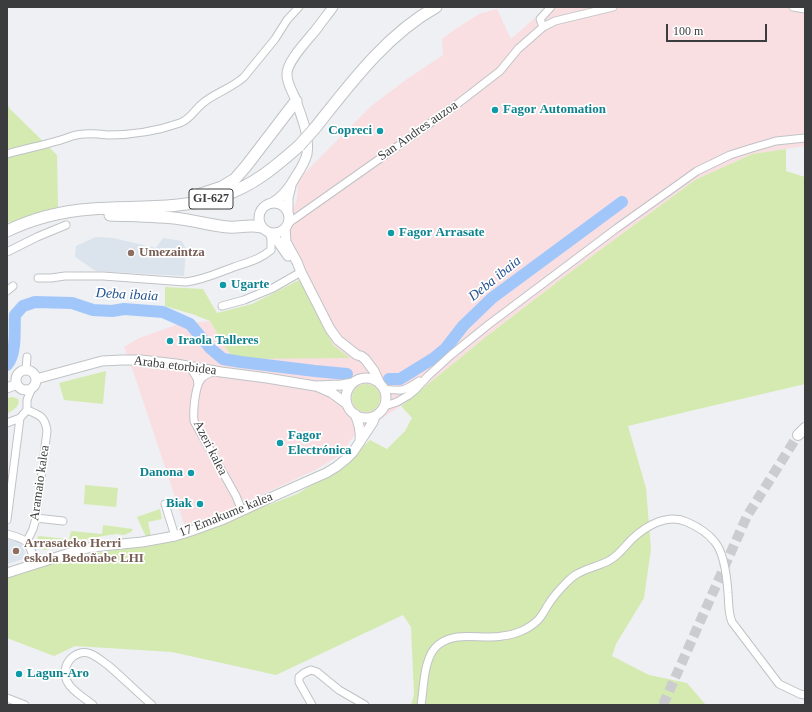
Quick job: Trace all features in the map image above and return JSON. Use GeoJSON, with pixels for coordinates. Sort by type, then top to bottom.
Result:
{"type":"FeatureCollection","features":[{"type":"Feature","properties":{"kind":"main road","name":"GI-627"},"geometry":{"type":"LineString","coordinates":[[7,231],[42,217],[59,213],[108,208],[165,206],[204,201],[223,196],[241,188],[260,178],[278,165],[299,146],[364,68],[403,30],[436,7]]}},
{"type":"Feature","properties":{"kind":"main road"},"geometry":{"type":"LineString","coordinates":[[108,208],[132,202],[200,194],[222,187],[235,179],[296,101]]}},
{"type":"Feature","properties":{"kind":"main road"},"geometry":{"type":"LineString","coordinates":[[59,213],[148,216],[229,227],[251,225],[268,231]]}},
{"type":"Feature","properties":{"kind":"main road"},"geometry":{"type":"LineString","coordinates":[[798,436],[805,428]]}},
{"type":"Feature","properties":{"kind":"street"},"geometry":{"type":"LineString","coordinates":[[7,154],[58,141],[78,134],[132,134],[183,122],[192,116],[201,104],[244,78],[275,38],[286,20],[299,7]]}},
{"type":"Feature","properties":{"kind":"street"},"geometry":{"type":"LineString","coordinates":[[301,272],[296,268],[268,231],[259,222],[258,217],[262,208],[282,196],[292,183],[307,156],[308,145],[305,124],[290,88],[287,75],[297,53],[333,7]]}},
{"type":"Feature","properties":{"kind":"street"},"geometry":{"type":"LineString","coordinates":[[543,27],[540,19],[551,7]]}},
{"type":"Feature","properties":{"kind":"street","name":"San Andres auzoa"},"geometry":{"type":"LineString","coordinates":[[268,231],[278,232],[456,105],[500,71],[518,49],[543,27],[555,21],[612,7]]}},
{"type":"Feature","properties":{"kind":"street"},"geometry":{"type":"LineString","coordinates":[[793,7],[805,9]]}},
{"type":"Feature","properties":{"kind":"street"},"geometry":{"type":"LineString","coordinates":[[384,406],[398,402],[410,395],[451,355],[488,325],[697,171],[730,155],[752,148],[776,141],[805,138]]}},
{"type":"Feature","properties":{"kind":"street"},"geometry":{"type":"LineString","coordinates":[[292,183],[288,198],[289,218],[285,227],[286,242],[330,329],[338,340],[365,359],[374,371],[386,394],[384,406],[375,416],[365,418],[359,417],[351,411],[347,404],[346,398],[349,388],[364,369],[357,354]]}},
{"type":"Feature","properties":{"kind":"street"},"geometry":{"type":"LineString","coordinates":[[272,203],[282,205],[288,213]]}},
{"type":"Feature","properties":{"kind":"street"},"geometry":{"type":"LineString","coordinates":[[7,252],[66,225]]}},
{"type":"Feature","properties":{"kind":"street"},"geometry":{"type":"LineString","coordinates":[[268,231],[271,239],[271,250]]}},
{"type":"Feature","properties":{"kind":"street"},"geometry":{"type":"LineString","coordinates":[[38,278],[103,276],[181,282],[198,280],[259,259],[271,250],[284,251]]}},
{"type":"Feature","properties":{"kind":"street"},"geometry":{"type":"LineString","coordinates":[[222,306],[244,300],[274,288],[301,272]]}},
{"type":"Feature","properties":{"kind":"street"},"geometry":{"type":"LineString","coordinates":[[7,291],[13,286]]}},
{"type":"Feature","properties":{"kind":"street"},"geometry":{"type":"LineString","coordinates":[[26,370],[27,357]]}},
{"type":"Feature","properties":{"kind":"street","name":"Araba etorbidea"},"geometry":{"type":"LineString","coordinates":[[36,379],[102,362],[122,360],[176,364],[315,386],[341,385],[356,381]]}},
{"type":"Feature","properties":{"kind":"street"},"geometry":{"type":"LineString","coordinates":[[189,366],[197,378],[198,384]]}},
{"type":"Feature","properties":{"kind":"street"},"geometry":{"type":"LineString","coordinates":[[7,423],[20,418],[27,410],[26,400],[28,394],[35,385],[36,379],[32,372],[26,370],[20,372],[16,381],[17,384],[21,389],[28,391],[31,390]]}},
{"type":"Feature","properties":{"kind":"street"},"geometry":{"type":"LineString","coordinates":[[198,384],[201,379],[215,371]]}},
{"type":"Feature","properties":{"kind":"street"},"geometry":{"type":"LineString","coordinates":[[356,381],[370,379],[374,380],[382,387],[400,390],[408,389],[428,376]]}},
{"type":"Feature","properties":{"kind":"street"},"geometry":{"type":"LineString","coordinates":[[7,388],[17,384]]}},
{"type":"Feature","properties":{"kind":"street","name":"Azeri kalea"},"geometry":{"type":"LineString","coordinates":[[198,384],[193,413],[194,421],[233,491],[241,509]]}},
{"type":"Feature","properties":{"kind":"street","name":"Araba etorbidea"},"geometry":{"type":"LineString","coordinates":[[315,386],[332,393],[347,404]]}},
{"type":"Feature","properties":{"kind":"street","name":"Aramaio kalea"},"geometry":{"type":"LineString","coordinates":[[27,410],[40,416],[46,423],[46,438],[36,518],[33,529],[27,541]]}},
{"type":"Feature","properties":{"kind":"street"},"geometry":{"type":"LineString","coordinates":[[355,414],[360,426],[360,442]]}},
{"type":"Feature","properties":{"kind":"street","name":"17 Emakume kalea"},"geometry":{"type":"LineString","coordinates":[[7,573],[92,547],[142,542],[175,536],[233,515],[241,509],[258,504],[326,473],[350,455],[373,422],[375,416]]}},
{"type":"Feature","properties":{"kind":"street"},"geometry":{"type":"LineString","coordinates":[[7,520],[20,418]]}},
{"type":"Feature","properties":{"kind":"street"},"geometry":{"type":"LineString","coordinates":[[165,504],[175,536]]}},
{"type":"Feature","properties":{"kind":"street"},"geometry":{"type":"LineString","coordinates":[[36,518],[63,521]]}},
{"type":"Feature","properties":{"kind":"street"},"geometry":{"type":"LineString","coordinates":[[421,705],[423,683],[428,659],[438,644],[450,638],[470,636],[502,637],[528,628],[539,619],[557,592],[576,574],[608,561],[639,533],[649,526],[667,519],[682,520],[695,526],[706,533],[715,542],[724,563],[729,612],[732,622],[779,684],[805,695]]}},
{"type":"Feature","properties":{"kind":"street"},"geometry":{"type":"LineString","coordinates":[[7,534],[20,537],[27,541],[35,564]]}},
{"type":"Feature","properties":{"kind":"street"},"geometry":{"type":"LineString","coordinates":[[93,705],[68,683],[65,676],[65,668],[70,658],[76,654],[89,653],[97,657],[152,705]]}},
{"type":"Feature","properties":{"kind":"street"},"geometry":{"type":"LineString","coordinates":[[312,705],[299,682],[299,677],[311,670],[317,672],[339,690],[365,705]]}},
{"type":"Feature","properties":{"kind":"street"},"geometry":{"type":"LineString","coordinates":[[7,698],[25,705]]}},
{"type":"Feature","properties":{"kind":"shaded area"},"geometry":{"type":"Polygon","coordinates":[[[559,7],[805,7],[805,146],[752,154],[695,180],[565,276],[487,336],[401,406],[354,436],[339,456],[315,470],[222,513],[185,527],[124,347],[139,338],[176,325],[210,321],[231,355],[349,358],[333,345],[282,242],[297,198],[298,180],[370,107],[407,79],[443,55],[442,39],[451,32],[479,14],[497,9],[511,39],[536,17],[559,7]]]}},
{"type":"Feature","properties":{"kind":"shaded area","name":"Umezaintza"},"geometry":{"type":"Polygon","coordinates":[[[96,237],[113,238],[156,248],[163,238],[182,241],[186,249],[184,276],[96,271],[75,257],[76,246],[96,237]]]}},
{"type":"Feature","properties":{"kind":"shaded area","name":"Arrasateko Herri eskola Bedoñabe LHI"},"geometry":{"type":"Polygon","coordinates":[[[7,537],[19,541],[22,544],[25,553],[23,559],[7,564],[7,537]]]}},
{"type":"Feature","properties":{"kind":"green space"},"geometry":{"type":"Polygon","coordinates":[[[7,103],[10,109],[57,155],[58,207],[7,223],[7,103]]]}},
{"type":"Feature","properties":{"kind":"green space"},"geometry":{"type":"Polygon","coordinates":[[[786,149],[786,171],[805,177],[805,384],[628,426],[646,488],[651,549],[644,598],[616,644],[612,656],[649,675],[687,683],[706,705],[411,705],[414,695],[411,627],[403,615],[276,675],[172,652],[75,646],[54,656],[7,638],[7,578],[69,557],[169,542],[180,539],[297,494],[344,465],[370,440],[387,449],[405,431],[412,418],[401,406],[487,336],[565,276],[695,180],[752,154],[786,149]]]}},
{"type":"Feature","properties":{"kind":"green space"},"geometry":{"type":"Polygon","coordinates":[[[301,279],[333,345],[350,358],[251,359],[231,355],[210,321],[165,306],[165,287],[203,289],[217,313],[252,304],[301,279]]]}},
{"type":"Feature","properties":{"kind":"green space"},"geometry":{"type":"Polygon","coordinates":[[[106,371],[103,404],[64,400],[59,383],[106,371]]]}},
{"type":"Feature","properties":{"kind":"green space"},"geometry":{"type":"Polygon","coordinates":[[[366,384],[376,388],[380,398],[376,408],[366,412],[356,408],[352,398],[356,388],[366,384]]]}},
{"type":"Feature","properties":{"kind":"green space"},"geometry":{"type":"Polygon","coordinates":[[[13,397],[18,399],[18,404],[16,408],[7,414],[7,398],[13,397]]]}},
{"type":"Feature","properties":{"kind":"green space"},"geometry":{"type":"Polygon","coordinates":[[[85,485],[118,488],[116,507],[84,504],[85,485]]]}},
{"type":"Feature","properties":{"kind":"green space"},"geometry":{"type":"Polygon","coordinates":[[[160,509],[162,519],[148,522],[151,536],[146,537],[137,517],[160,509]]]}},
{"type":"Feature","properties":{"kind":"green space"},"geometry":{"type":"Polygon","coordinates":[[[103,525],[133,529],[131,532],[124,535],[117,534],[75,541],[45,550],[38,548],[37,545],[38,536],[69,539],[71,531],[102,534],[103,525]]]}},
{"type":"Feature","properties":{"kind":"waterway","name":"Deba ibaia"},"geometry":{"type":"LineString","coordinates":[[389,379],[400,379],[434,358],[446,348],[463,326],[492,298],[622,202]]}},
{"type":"Feature","properties":{"kind":"waterway","name":"Deba ibaia"},"geometry":{"type":"LineString","coordinates":[[7,365],[14,348],[15,315],[23,306],[35,302],[72,303],[93,310],[112,311],[124,309],[163,312],[190,324],[210,348],[223,359],[347,374]]}},
{"type":"Feature","properties":{"kind":"tunnel"},"geometry":{"type":"LineString","coordinates":[[663,705],[747,516],[798,435]]}},
{"type":"Feature","properties":{"kind":"place","name":"Fagor Automation"},"geometry":{"type":"Point","coordinates":[495,110]}},
{"type":"Feature","properties":{"kind":"place","name":"Copreci"},"geometry":{"type":"Point","coordinates":[380,131]}},
{"type":"Feature","properties":{"kind":"place","name":"Fagor Arrasate"},"geometry":{"type":"Point","coordinates":[391,233]}},
{"type":"Feature","properties":{"kind":"place","name":"Umezaintza"},"geometry":{"type":"Point","coordinates":[131,253]}},
{"type":"Feature","properties":{"kind":"place","name":"Ugarte"},"geometry":{"type":"Point","coordinates":[223,285]}},
{"type":"Feature","properties":{"kind":"place","name":"Iraola Talleres"},"geometry":{"type":"Point","coordinates":[170,341]}},
{"type":"Feature","properties":{"kind":"place","name":"Fagor Electrónica"},"geometry":{"type":"Point","coordinates":[280,443]}},
{"type":"Feature","properties":{"kind":"place","name":"Danona"},"geometry":{"type":"Point","coordinates":[191,473]}},
{"type":"Feature","properties":{"kind":"place","name":"Biak"},"geometry":{"type":"Point","coordinates":[200,504]}},
{"type":"Feature","properties":{"kind":"place","name":"Arrasateko Herri eskola Bedoñabe LHI"},"geometry":{"type":"Point","coordinates":[16,551]}},
{"type":"Feature","properties":{"kind":"place","name":"Lagun-Aro"},"geometry":{"type":"Point","coordinates":[19,674]}}]}
